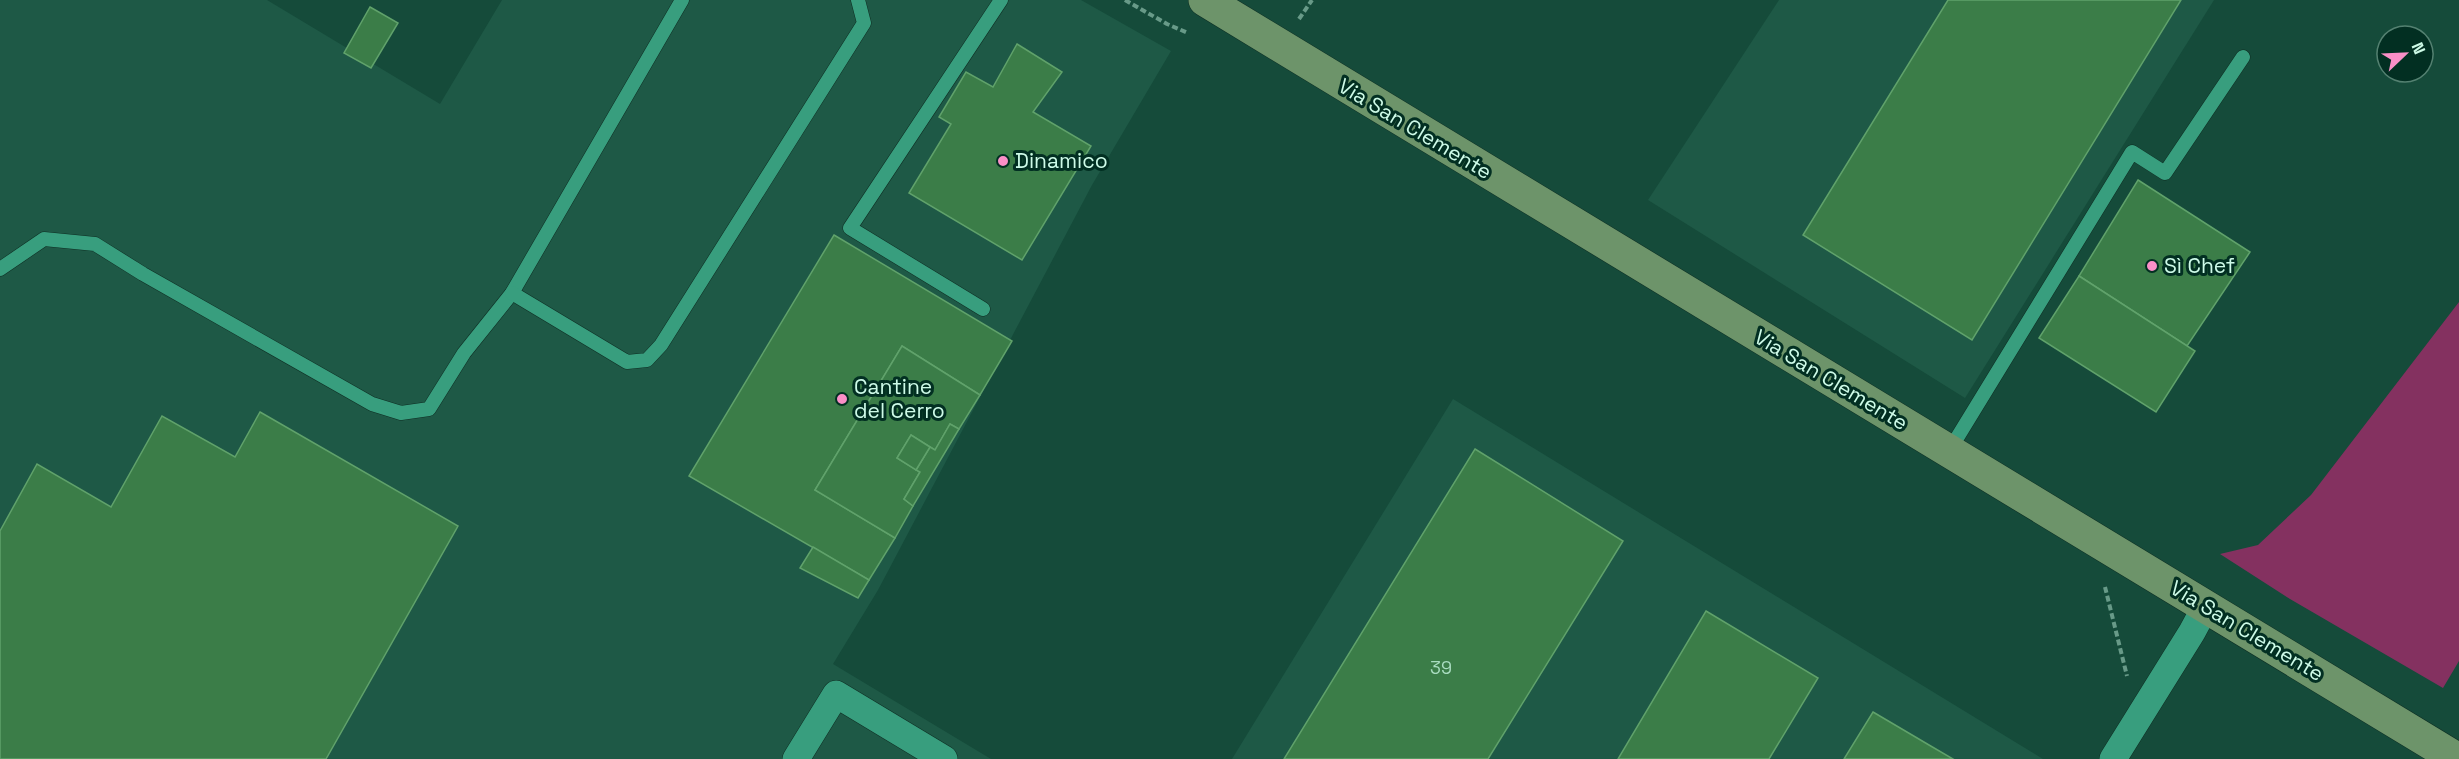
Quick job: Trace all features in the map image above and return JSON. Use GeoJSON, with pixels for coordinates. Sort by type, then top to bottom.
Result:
{"type":"FeatureCollection","features":[{"type":"Feature","properties":{"kind":"main road","name":"Via San Clemente"},"geometry":{"type":"LineString","coordinates":[[1205,0],[2457,759]]}},
{"type":"Feature","properties":{"kind":"street"},"geometry":{"type":"LineString","coordinates":[[2113,759],[2206,606]]}},
{"type":"Feature","properties":{"kind":"street"},"geometry":{"type":"LineString","coordinates":[[796,759],[836,694],[944,759]]}},
{"type":"Feature","properties":{"kind":"lane"},"geometry":{"type":"LineString","coordinates":[[0,269],[44,238],[95,244],[143,274],[372,404],[401,412],[429,409],[464,353],[512,292],[682,0]]}},
{"type":"Feature","properties":{"kind":"lane"},"geometry":{"type":"LineString","coordinates":[[512,292],[627,362],[647,360],[667,336],[829,82],[864,23],[858,0]]}},
{"type":"Feature","properties":{"kind":"lane"},"geometry":{"type":"LineString","coordinates":[[983,309],[850,228],[1001,0]]}},
{"type":"Feature","properties":{"kind":"lane"},"geometry":{"type":"LineString","coordinates":[[1949,451],[2132,152],[2165,173],[2243,57]]}},
{"type":"Feature","properties":{"kind":"shaded area"},"geometry":{"type":"Polygon","coordinates":[[[0,0],[267,0],[440,104],[502,0],[1081,0],[1171,51],[1092,185],[878,590],[833,664],[991,759],[0,759],[0,0]]]}},
{"type":"Feature","properties":{"kind":"shaded area"},"geometry":{"type":"Polygon","coordinates":[[[1779,0],[2214,0],[1965,398],[1648,200],[1779,0]]]}},
{"type":"Feature","properties":{"kind":"shaded area"},"geometry":{"type":"Polygon","coordinates":[[[2459,302],[2459,661],[2443,688],[2290,599],[2220,554],[2258,545],[2311,495],[2459,302]]]}},
{"type":"Feature","properties":{"kind":"shaded area"},"geometry":{"type":"Polygon","coordinates":[[[1453,399],[2043,759],[1232,759],[1453,399]]]}},
{"type":"Feature","properties":{"kind":"building"},"geometry":{"type":"Polygon","coordinates":[[[1948,0],[2181,0],[1972,340],[1803,235],[1948,0]]]}},
{"type":"Feature","properties":{"kind":"building"},"geometry":{"type":"Polygon","coordinates":[[[370,7],[398,23],[371,68],[344,53],[370,7]]]}},
{"type":"Feature","properties":{"kind":"building"},"geometry":{"type":"Polygon","coordinates":[[[1017,44],[1062,72],[1033,112],[1091,146],[1022,260],[909,193],[951,124],[939,117],[966,72],[993,87],[1017,44]]]}},
{"type":"Feature","properties":{"kind":"building"},"geometry":{"type":"Polygon","coordinates":[[[2138,180],[2250,252],[2187,346],[2079,276],[2138,180]]]}},
{"type":"Feature","properties":{"kind":"building"},"geometry":{"type":"Polygon","coordinates":[[[834,235],[1012,341],[980,395],[902,346],[815,490],[895,538],[869,580],[689,476],[834,235]]]}},
{"type":"Feature","properties":{"kind":"building"},"geometry":{"type":"Polygon","coordinates":[[[2079,276],[2195,351],[2156,412],[2039,338],[2079,276]]]}},
{"type":"Feature","properties":{"kind":"building"},"geometry":{"type":"Polygon","coordinates":[[[902,346],[980,395],[959,429],[950,424],[935,450],[911,435],[897,458],[920,472],[904,499],[913,506],[895,538],[815,490],[902,346]]]}},
{"type":"Feature","properties":{"kind":"building"},"geometry":{"type":"Polygon","coordinates":[[[260,412],[458,526],[326,759],[0,759],[0,531],[37,464],[111,507],[162,416],[235,457],[260,412]]]}},
{"type":"Feature","properties":{"kind":"building"},"geometry":{"type":"Polygon","coordinates":[[[950,424],[959,429],[913,506],[904,499],[920,472],[916,470],[930,447],[935,450],[950,424]]]}},
{"type":"Feature","properties":{"kind":"building"},"geometry":{"type":"Polygon","coordinates":[[[911,435],[930,447],[916,470],[897,458],[911,435]]]}},
{"type":"Feature","properties":{"kind":"building"},"geometry":{"type":"Polygon","coordinates":[[[1475,449],[1623,541],[1488,759],[1284,759],[1475,449]]]}},
{"type":"Feature","properties":{"kind":"building"},"geometry":{"type":"Polygon","coordinates":[[[813,547],[869,580],[858,598],[800,568],[813,547]]]}},
{"type":"Feature","properties":{"kind":"building"},"geometry":{"type":"Polygon","coordinates":[[[1706,611],[1818,678],[1769,759],[1618,759],[1706,611]]]}},
{"type":"Feature","properties":{"kind":"building"},"geometry":{"type":"Polygon","coordinates":[[[1873,712],[1929,745],[1953,759],[1844,759],[1873,712]]]}},
{"type":"Feature","properties":{"kind":"place","name":"Dinamico"},"geometry":{"type":"Point","coordinates":[1003,161]}},
{"type":"Feature","properties":{"kind":"place","name":"Sì Chef"},"geometry":{"type":"Point","coordinates":[2152,266]}},
{"type":"Feature","properties":{"kind":"place","name":"Cantine del Cerro"},"geometry":{"type":"Point","coordinates":[842,399]}}]}
